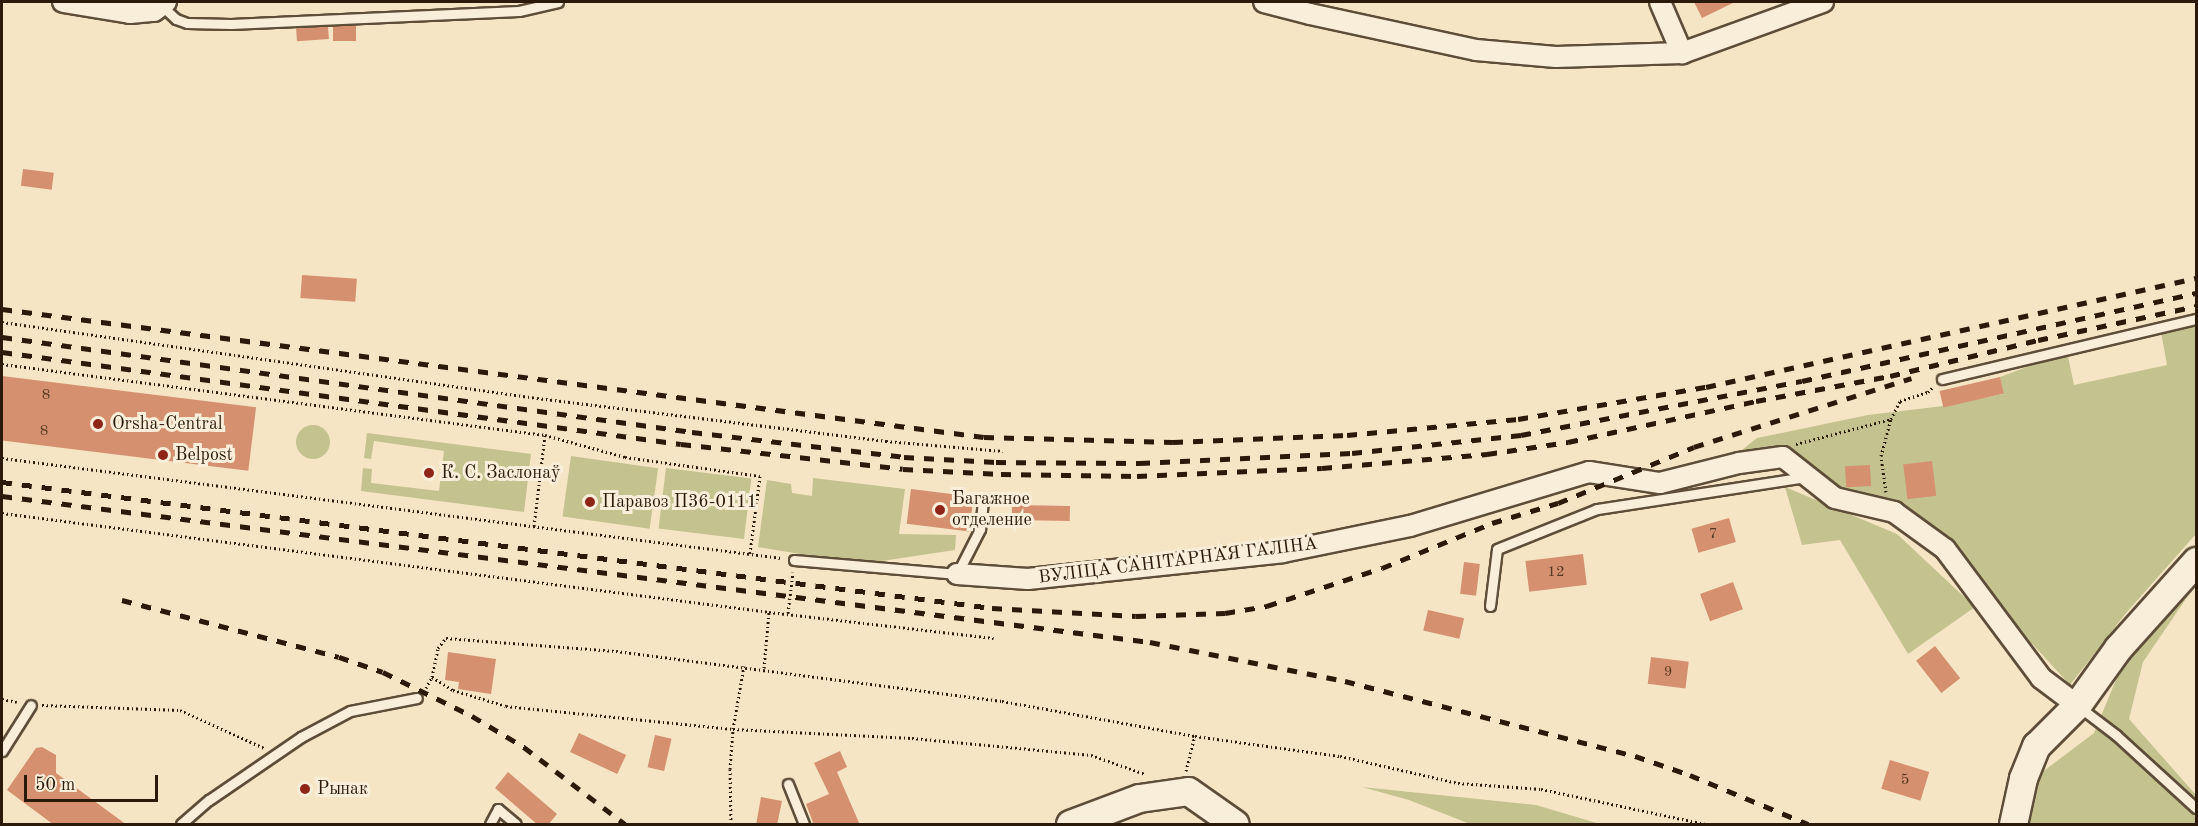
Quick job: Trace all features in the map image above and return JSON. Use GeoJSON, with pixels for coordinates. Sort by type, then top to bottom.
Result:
{"type":"FeatureCollection","features":[{"type":"Feature","properties":{"kind":"street"},"geometry":{"type":"LineString","coordinates":[[63,2],[130,13],[154,11],[164,4]]}},
{"type":"Feature","properties":{"kind":"street"},"geometry":{"type":"LineString","coordinates":[[1264,2],[1476,50],[1556,57],[1682,52],[1823,2]]}},
{"type":"Feature","properties":{"kind":"street"},"geometry":{"type":"LineString","coordinates":[[1660,2],[1682,52]]}},
{"type":"Feature","properties":{"kind":"street"},"geometry":{"type":"LineString","coordinates":[[1771,459],[1783,457],[1835,498],[1891,511],[1945,549],[2042,678],[2076,705]]}},
{"type":"Feature","properties":{"kind":"street","name":"ВУЛІЦА САНІТАРНАЯ ГАЛІНА"},"geometry":{"type":"LineString","coordinates":[[957,574],[1028,579],[1283,552],[1410,526],[1589,472],[1660,483],[1771,459]]}},
{"type":"Feature","properties":{"kind":"street"},"geometry":{"type":"LineString","coordinates":[[2013,825],[2023,778],[2036,746],[2076,705],[2118,648],[2196,561]]}},
{"type":"Feature","properties":{"kind":"street"},"geometry":{"type":"LineString","coordinates":[[1070,825],[1139,798],[1188,791],[1235,825]]}},
{"type":"Feature","properties":{"kind":"lane"},"geometry":{"type":"LineString","coordinates":[[164,4],[176,19],[188,24],[231,24],[519,11],[558,2]]}},
{"type":"Feature","properties":{"kind":"lane"},"geometry":{"type":"LineString","coordinates":[[1942,379],[2196,319]]}},
{"type":"Feature","properties":{"kind":"lane"},"geometry":{"type":"LineString","coordinates":[[1490,606],[1497,549],[1506,545],[1597,509],[1808,476]]}},
{"type":"Feature","properties":{"kind":"lane"},"geometry":{"type":"LineString","coordinates":[[794,560],[957,574],[980,529],[983,500]]}},
{"type":"Feature","properties":{"kind":"lane"},"geometry":{"type":"LineString","coordinates":[[182,825],[209,800],[274,753],[350,711],[417,699]]}},
{"type":"Feature","properties":{"kind":"lane"},"geometry":{"type":"LineString","coordinates":[[2,751],[31,705]]}},
{"type":"Feature","properties":{"kind":"lane"},"geometry":{"type":"LineString","coordinates":[[2076,705],[2116,735],[2196,808]]}},
{"type":"Feature","properties":{"kind":"lane"},"geometry":{"type":"LineString","coordinates":[[788,784],[804,825]]}},
{"type":"Feature","properties":{"kind":"lane"},"geometry":{"type":"LineString","coordinates":[[490,825],[498,810],[516,825]]}},
{"type":"Feature","properties":{"kind":"path"},"geometry":{"type":"LineString","coordinates":[[2,322],[537,398],[886,441],[1003,451]]}},
{"type":"Feature","properties":{"kind":"path"},"geometry":{"type":"LineString","coordinates":[[2,364],[545,435],[625,457],[760,476],[750,553]]}},
{"type":"Feature","properties":{"kind":"path"},"geometry":{"type":"LineString","coordinates":[[1891,511],[1881,456],[1891,419],[1900,401],[1928,392],[1942,379]]}},
{"type":"Feature","properties":{"kind":"path"},"geometry":{"type":"LineString","coordinates":[[1771,459],[1790,446],[1891,419]]}},
{"type":"Feature","properties":{"kind":"path"},"geometry":{"type":"LineString","coordinates":[[534,526],[545,435]]}},
{"type":"Feature","properties":{"kind":"path"},"geometry":{"type":"LineString","coordinates":[[2,458],[794,560],[788,614]]}},
{"type":"Feature","properties":{"kind":"path"},"geometry":{"type":"LineString","coordinates":[[2,513],[769,612],[994,638]]}},
{"type":"Feature","properties":{"kind":"path"},"geometry":{"type":"LineString","coordinates":[[764,668],[769,612]]}},
{"type":"Feature","properties":{"kind":"path"},"geometry":{"type":"LineString","coordinates":[[417,699],[432,677],[441,641],[451,637],[616,651],[764,668],[1002,701],[1195,736],[1340,756],[1458,783],[1541,789],[1705,825]]}},
{"type":"Feature","properties":{"kind":"path"},"geometry":{"type":"LineString","coordinates":[[731,825],[730,769],[733,729],[744,666]]}},
{"type":"Feature","properties":{"kind":"path"},"geometry":{"type":"LineString","coordinates":[[432,677],[453,690],[506,706],[733,729],[912,738],[1091,755],[1152,777]]}},
{"type":"Feature","properties":{"kind":"path"},"geometry":{"type":"LineString","coordinates":[[2,699],[31,705],[180,710],[274,753]]}},
{"type":"Feature","properties":{"kind":"path"},"geometry":{"type":"LineString","coordinates":[[1179,792],[1195,736]]}},
{"type":"Feature","properties":{"kind":"shaded area"},"geometry":{"type":"Polygon","coordinates":[[[2196,325],[2196,534],[2126,613],[2070,685],[1993,601],[1951,542],[1837,492],[1792,454],[1742,450],[1757,438],[1868,415],[1943,406],[2003,394],[2000,377],[2067,352],[2074,385],[2167,365],[2161,332],[2196,325]]]}},
{"type":"Feature","properties":{"kind":"shaded area"},"geometry":{"type":"Polygon","coordinates":[[[313,425],[325,430],[330,442],[325,454],[313,459],[301,454],[296,442],[301,430],[313,425]]]}},
{"type":"Feature","properties":{"kind":"shaded area"},"geometry":{"type":"Polygon","coordinates":[[[367,433],[531,454],[524,512],[361,491],[363,468],[372,469],[371,483],[439,491],[444,451],[374,441],[371,459],[364,458],[367,433]]]}},
{"type":"Feature","properties":{"kind":"shaded area"},"geometry":{"type":"Polygon","coordinates":[[[571,456],[658,468],[650,529],[563,516],[571,456]]]}},
{"type":"Feature","properties":{"kind":"shaded area"},"geometry":{"type":"Polygon","coordinates":[[[666,468],[751,478],[744,539],[659,529],[666,468]]]}},
{"type":"Feature","properties":{"kind":"shaded area"},"geometry":{"type":"Polygon","coordinates":[[[813,478],[905,489],[899,534],[956,535],[955,550],[862,564],[758,547],[767,480],[791,484],[792,493],[812,496],[813,478]]]}},
{"type":"Feature","properties":{"kind":"shaded area"},"geometry":{"type":"Polygon","coordinates":[[[1785,487],[1897,534],[1975,607],[1908,654],[1840,540],[1802,545],[1785,487]]]}},
{"type":"Feature","properties":{"kind":"shaded area"},"geometry":{"type":"Polygon","coordinates":[[[2196,575],[2196,584],[2143,662],[2129,719],[2196,795],[2196,824],[2029,824],[2041,773],[2094,733],[2125,658],[2196,575]]]}},
{"type":"Feature","properties":{"kind":"shaded area"},"geometry":{"type":"Polygon","coordinates":[[[1362,787],[1536,805],[1600,824],[1470,824],[1409,800],[1362,787]]]}},
{"type":"Feature","properties":{"kind":"building"},"geometry":{"type":"Polygon","coordinates":[[[1694,2],[1735,2],[1702,18],[1694,2]]]}},
{"type":"Feature","properties":{"kind":"building"},"geometry":{"type":"Polygon","coordinates":[[[328,26],[329,39],[297,41],[296,28],[328,26]]]}},
{"type":"Feature","properties":{"kind":"building"},"geometry":{"type":"Polygon","coordinates":[[[333,26],[356,26],[356,41],[333,41],[333,26]]]}},
{"type":"Feature","properties":{"kind":"building"},"geometry":{"type":"Polygon","coordinates":[[[23,169],[54,173],[52,190],[21,186],[23,169]]]}},
{"type":"Feature","properties":{"kind":"building"},"geometry":{"type":"Polygon","coordinates":[[[302,275],[357,279],[355,302],[300,298],[302,275]]]}},
{"type":"Feature","properties":{"kind":"building","name":"Orsha-Central"},"geometry":{"type":"Polygon","coordinates":[[[2,376],[256,407],[248,471],[2,440],[2,376]]]}},
{"type":"Feature","properties":{"kind":"building"},"geometry":{"type":"Polygon","coordinates":[[[2000,377],[2004,394],[1943,408],[1940,391],[2000,377]]]}},
{"type":"Feature","properties":{"kind":"building"},"geometry":{"type":"Polygon","coordinates":[[[1932,461],[1936,496],[1907,499],[1903,465],[1932,461]]]}},
{"type":"Feature","properties":{"kind":"building"},"geometry":{"type":"Polygon","coordinates":[[[1870,465],[1871,486],[1846,487],[1845,466],[1870,465]]]}},
{"type":"Feature","properties":{"kind":"building","name":"Багажное отделение"},"geometry":{"type":"Polygon","coordinates":[[[911,489],[974,497],[969,531],[907,524],[911,489]]]}},
{"type":"Feature","properties":{"kind":"building"},"geometry":{"type":"Polygon","coordinates":[[[1012,505],[1070,506],[1070,521],[1012,520],[1012,505]]]}},
{"type":"Feature","properties":{"kind":"building"},"geometry":{"type":"Polygon","coordinates":[[[1729,518],[1736,542],[1698,553],[1692,529],[1729,518]]]}},
{"type":"Feature","properties":{"kind":"building"},"geometry":{"type":"Polygon","coordinates":[[[1583,554],[1587,585],[1529,592],[1525,561],[1583,554]]]}},
{"type":"Feature","properties":{"kind":"building"},"geometry":{"type":"Polygon","coordinates":[[[1464,562],[1480,564],[1476,596],[1460,594],[1464,562]]]}},
{"type":"Feature","properties":{"kind":"building"},"geometry":{"type":"Polygon","coordinates":[[[1733,582],[1743,609],[1710,621],[1700,594],[1733,582]]]}},
{"type":"Feature","properties":{"kind":"building"},"geometry":{"type":"Polygon","coordinates":[[[1428,610],[1464,618],[1459,639],[1423,630],[1428,610]]]}},
{"type":"Feature","properties":{"kind":"building"},"geometry":{"type":"Polygon","coordinates":[[[1935,646],[1960,678],[1941,693],[1916,661],[1935,646]]]}},
{"type":"Feature","properties":{"kind":"building"},"geometry":{"type":"Polygon","coordinates":[[[448,652],[496,659],[491,694],[458,689],[459,682],[445,680],[448,652]]]}},
{"type":"Feature","properties":{"kind":"building"},"geometry":{"type":"Polygon","coordinates":[[[1651,657],[1689,662],[1685,688],[1648,684],[1651,657]]]}},
{"type":"Feature","properties":{"kind":"building"},"geometry":{"type":"Polygon","coordinates":[[[579,733],[626,755],[617,774],[570,752],[579,733]]]}},
{"type":"Feature","properties":{"kind":"building"},"geometry":{"type":"Polygon","coordinates":[[[655,735],[672,739],[664,771],[648,767],[655,735]]]}},
{"type":"Feature","properties":{"kind":"building"},"geometry":{"type":"Polygon","coordinates":[[[42,747],[56,755],[56,773],[127,825],[54,825],[7,790],[36,748],[42,747]]]}},
{"type":"Feature","properties":{"kind":"building"},"geometry":{"type":"Polygon","coordinates":[[[840,751],[847,767],[837,772],[860,825],[814,825],[806,804],[829,794],[814,763],[840,751]]]}},
{"type":"Feature","properties":{"kind":"building"},"geometry":{"type":"Polygon","coordinates":[[[1890,760],[1929,772],[1920,801],[1881,789],[1890,760]]]}},
{"type":"Feature","properties":{"kind":"building"},"geometry":{"type":"Polygon","coordinates":[[[508,772],[557,814],[548,825],[538,825],[495,788],[508,772]]]}},
{"type":"Feature","properties":{"kind":"building"},"geometry":{"type":"Polygon","coordinates":[[[761,797],[782,801],[777,825],[756,825],[761,797]]]}},
{"type":"Feature","properties":{"kind":"railway"},"geometry":{"type":"LineString","coordinates":[[2,309],[984,437],[1173,442],[1347,435],[1518,419],[1706,387],[2196,278]]}},
{"type":"Feature","properties":{"kind":"railway"},"geometry":{"type":"LineString","coordinates":[[2,337],[692,432],[904,457],[996,462],[1140,463],[1352,453],[1521,435],[1802,381],[2196,293]]}},
{"type":"Feature","properties":{"kind":"railway"},"geometry":{"type":"LineString","coordinates":[[2,352],[681,444],[903,469],[1001,474],[1137,476],[1322,468],[1487,454],[1568,442],[1756,401],[1890,376],[2038,340],[2196,306]]}},
{"type":"Feature","properties":{"kind":"railway"},"geometry":{"type":"LineString","coordinates":[[2,482],[992,608],[1136,616],[1225,613],[1267,606],[1382,568],[1492,523],[1558,503],[1694,447],[1911,378]]}},
{"type":"Feature","properties":{"kind":"railway"},"geometry":{"type":"LineString","coordinates":[[2,496],[1150,642],[1345,681],[1635,756],[1690,775],[1808,824]]}},
{"type":"Feature","properties":{"kind":"railway"},"geometry":{"type":"LineString","coordinates":[[122,600],[339,657],[383,672],[472,716],[524,747],[625,824]]}},
{"type":"Feature","properties":{"kind":"place","name":"Orsha-Central"},"geometry":{"type":"Point","coordinates":[98,424]}},
{"type":"Feature","properties":{"kind":"place","name":"Belpost"},"geometry":{"type":"Point","coordinates":[163,455]}},
{"type":"Feature","properties":{"kind":"place","name":"К. С. Заслонаў"},"geometry":{"type":"Point","coordinates":[429,473]}},
{"type":"Feature","properties":{"kind":"place","name":"Паравоз П36-0111"},"geometry":{"type":"Point","coordinates":[590,502]}},
{"type":"Feature","properties":{"kind":"place","name":"Багажное отделение"},"geometry":{"type":"Point","coordinates":[940,510]}},
{"type":"Feature","properties":{"kind":"place","name":"Рынак"},"geometry":{"type":"Point","coordinates":[305,789]}}]}
